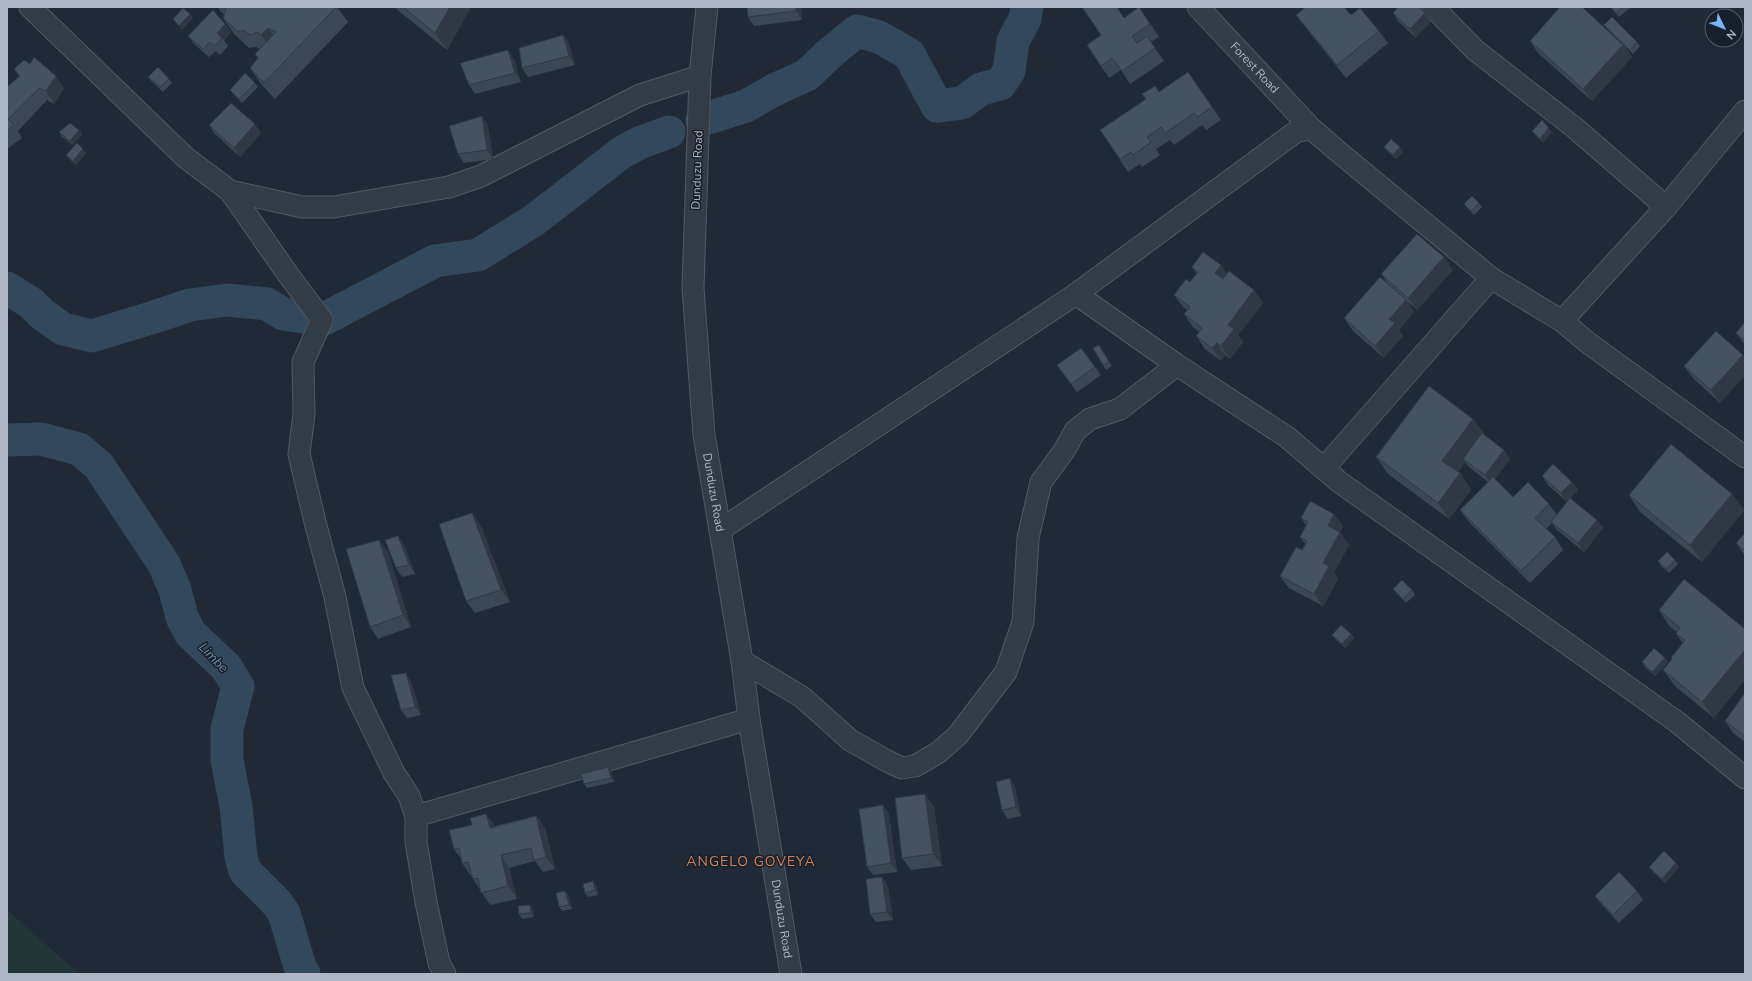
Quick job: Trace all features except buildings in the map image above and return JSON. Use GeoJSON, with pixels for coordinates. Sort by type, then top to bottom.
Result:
{"type":"FeatureCollection","features":[{"type":"Feature","properties":{"kind":"street"},"geometry":{"type":"LineString","coordinates":[[30,7],[186,158],[230,190],[287,274],[322,320],[303,362],[304,414],[299,454],[335,597],[353,688],[394,773],[409,796],[416,816],[416,842],[426,902],[439,963],[445,974]]}},
{"type":"Feature","properties":{"kind":"street","name":"Dunduzu Road"},"geometry":{"type":"LineString","coordinates":[[707,7],[700,76],[693,288],[704,435],[742,661],[749,719],[791,974]]}},
{"type":"Feature","properties":{"kind":"street","name":"Forest Road"},"geometry":{"type":"LineString","coordinates":[[1198,7],[1312,129],[1491,278],[1562,321],[1587,342],[1745,457]]}},
{"type":"Feature","properties":{"kind":"street"},"geometry":{"type":"LineString","coordinates":[[1433,7],[1475,50],[1575,128],[1666,207]]}},
{"type":"Feature","properties":{"kind":"street"},"geometry":{"type":"LineString","coordinates":[[230,190],[302,207],[334,207],[449,187],[481,176],[640,95],[700,76]]}},
{"type":"Feature","properties":{"kind":"street"},"geometry":{"type":"LineString","coordinates":[[1562,321],[1666,207],[1745,111]]}},
{"type":"Feature","properties":{"kind":"street"},"geometry":{"type":"LineString","coordinates":[[720,530],[1076,294],[1297,131],[1312,129]]}},
{"type":"Feature","properties":{"kind":"street"},"geometry":{"type":"LineString","coordinates":[[1324,468],[1491,278]]}},
{"type":"Feature","properties":{"kind":"street"},"geometry":{"type":"LineString","coordinates":[[1076,294],[1177,365],[1287,437],[1338,481],[1677,722],[1745,778]]}},
{"type":"Feature","properties":{"kind":"street"},"geometry":{"type":"LineString","coordinates":[[742,661],[802,697],[850,740],[902,768],[915,766],[939,752],[958,735],[1006,672],[1023,622],[1028,538],[1041,482],[1064,451],[1074,432],[1090,419],[1120,409],[1177,365]]}},
{"type":"Feature","properties":{"kind":"street"},"geometry":{"type":"LineString","coordinates":[[416,816],[749,719]]}},
{"type":"Feature","properties":{"kind":"green space"},"geometry":{"type":"Polygon","coordinates":[[[7,910],[79,974],[7,974],[7,910]]]}},
{"type":"Feature","properties":{"kind":"waterway"},"geometry":{"type":"LineString","coordinates":[[702,120],[746,106],[774,90],[807,75],[830,53],[857,31],[879,37],[909,54],[937,106],[962,103],[981,89],[1000,84],[1009,71],[1013,41],[1025,19],[1027,7]]}},
{"type":"Feature","properties":{"kind":"waterway"},"geometry":{"type":"LineString","coordinates":[[7,288],[31,303],[42,314],[63,329],[92,336],[190,305],[227,300],[267,304],[283,314],[322,320],[435,261],[478,255],[533,221],[621,153],[639,143],[669,132]]}},
{"type":"Feature","properties":{"kind":"waterway","name":"Limbe"},"geometry":{"type":"LineString","coordinates":[[7,440],[41,439],[79,449],[99,466],[164,564],[175,590],[182,617],[190,633],[226,667],[238,686],[227,729],[227,760],[236,806],[241,857],[245,871],[276,902],[284,913],[300,967],[304,974]]}},
{"type":"Feature","properties":{"kind":"district","name":"ANGELO GOVEYA"},"geometry":{"type":"Point","coordinates":[751,861]}}]}
